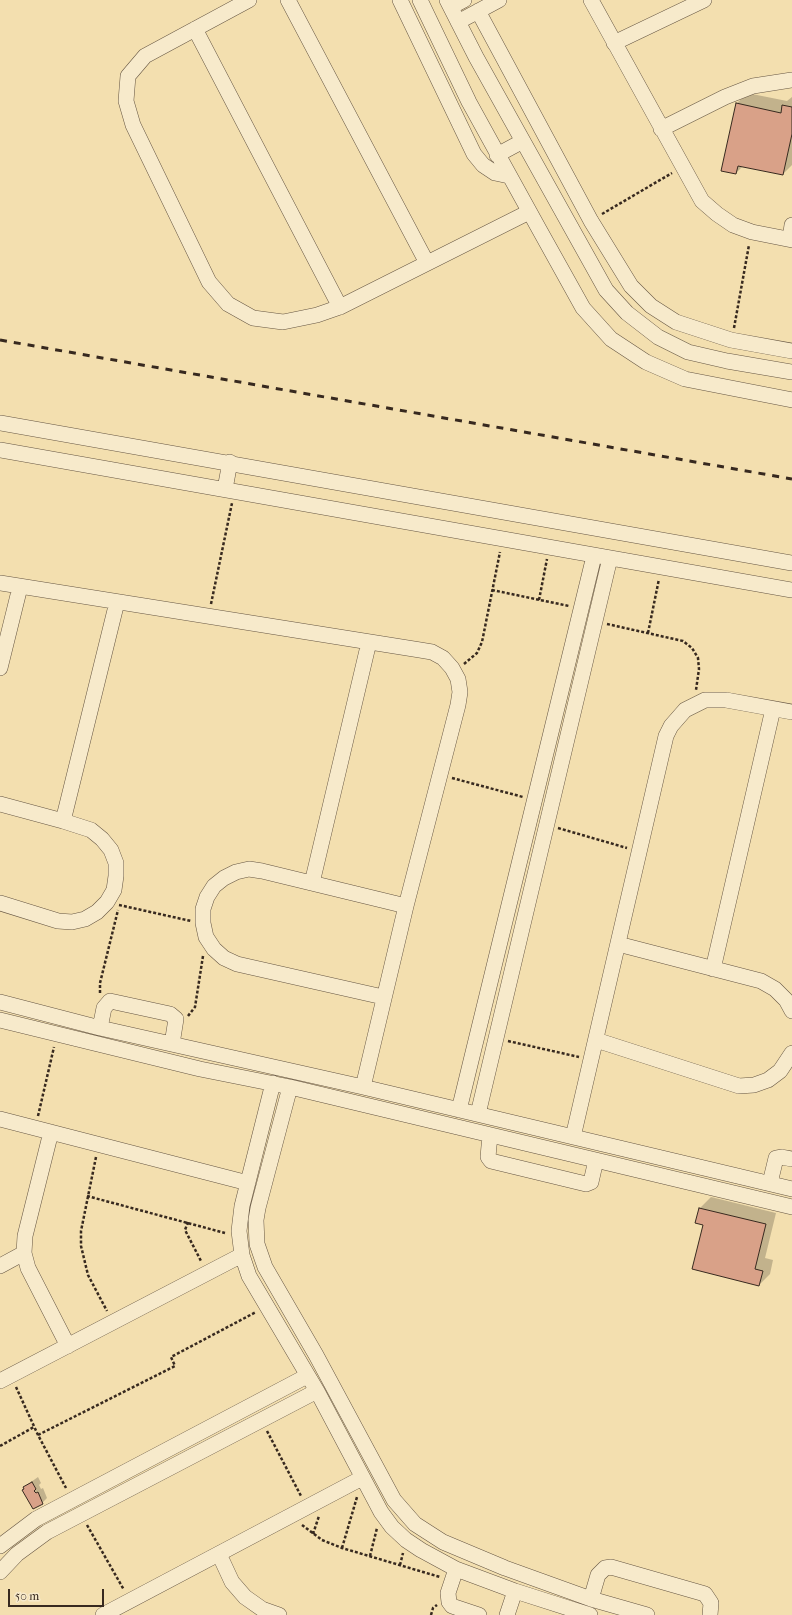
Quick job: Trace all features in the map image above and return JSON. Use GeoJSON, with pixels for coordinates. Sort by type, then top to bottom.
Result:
{"type":"FeatureCollection","features":[{"type":"Feature","properties":{"kind":"street"},"geometry":{"type":"LineString","coordinates":[[249,0],[145,56],[128,76],[126,101],[133,125],[208,282],[228,304],[253,318],[283,322],[317,315],[340,306],[529,212]]}},
{"type":"Feature","properties":{"kind":"street"},"geometry":{"type":"LineString","coordinates":[[288,0],[427,263]]}},
{"type":"Feature","properties":{"kind":"street"},"geometry":{"type":"LineString","coordinates":[[400,0],[474,154],[483,165],[495,173],[509,176]]}},
{"type":"Feature","properties":{"kind":"street"},"geometry":{"type":"LineString","coordinates":[[420,0],[469,102],[583,308],[611,339],[646,362],[685,379],[792,400]]}},
{"type":"Feature","properties":{"kind":"street"},"geometry":{"type":"LineString","coordinates":[[464,0],[449,4],[606,290],[632,318],[658,337],[688,352],[727,361],[792,372]]}},
{"type":"Feature","properties":{"kind":"street"},"geometry":{"type":"LineString","coordinates":[[458,22],[499,0]]}},
{"type":"Feature","properties":{"kind":"street"},"geometry":{"type":"LineString","coordinates":[[591,0],[702,201],[733,225],[752,232],[791,235]]}},
{"type":"Feature","properties":{"kind":"street"},"geometry":{"type":"LineString","coordinates":[[614,43],[704,0]]}},
{"type":"Feature","properties":{"kind":"street"},"geometry":{"type":"LineString","coordinates":[[478,11],[591,221],[631,286],[651,306],[676,322],[731,340],[792,351]]}},
{"type":"Feature","properties":{"kind":"street"},"geometry":{"type":"LineString","coordinates":[[195,29],[340,306]]}},
{"type":"Feature","properties":{"kind":"street"},"geometry":{"type":"LineString","coordinates":[[661,129],[725,97],[753,86],[792,80]]}},
{"type":"Feature","properties":{"kind":"street"},"geometry":{"type":"LineString","coordinates":[[498,155],[523,141]]}},
{"type":"Feature","properties":{"kind":"street"},"geometry":{"type":"LineString","coordinates":[[573,231],[591,221]]}},
{"type":"Feature","properties":{"kind":"street"},"geometry":{"type":"LineString","coordinates":[[727,361],[731,340]]}},
{"type":"Feature","properties":{"kind":"street"},"geometry":{"type":"LineString","coordinates":[[0,423],[230,462],[792,563]]}},
{"type":"Feature","properties":{"kind":"street"},"geometry":{"type":"LineString","coordinates":[[0,450],[792,590]]}},
{"type":"Feature","properties":{"kind":"street"},"geometry":{"type":"LineString","coordinates":[[230,462],[230,490]]}},
{"type":"Feature","properties":{"kind":"street"},"geometry":{"type":"LineString","coordinates":[[459,1110],[594,556]]}},
{"type":"Feature","properties":{"kind":"street"},"geometry":{"type":"LineString","coordinates":[[478,1114],[610,558]]}},
{"type":"Feature","properties":{"kind":"street"},"geometry":{"type":"LineString","coordinates":[[0,583],[432,652],[443,658],[452,668],[458,679],[460,692],[441,774],[383,997],[363,1087]]}},
{"type":"Feature","properties":{"kind":"street"},"geometry":{"type":"LineString","coordinates":[[0,668],[20,586]]}},
{"type":"Feature","properties":{"kind":"street"},"geometry":{"type":"LineString","coordinates":[[63,821],[117,602]]}},
{"type":"Feature","properties":{"kind":"street"},"geometry":{"type":"LineString","coordinates":[[582,606],[598,607]]}},
{"type":"Feature","properties":{"kind":"street"},"geometry":{"type":"LineString","coordinates":[[312,883],[369,642]]}},
{"type":"Feature","properties":{"kind":"street"},"geometry":{"type":"LineString","coordinates":[[573,1137],[666,736],[677,717],[694,704],[705,700],[715,699],[792,712]]}},
{"type":"Feature","properties":{"kind":"street"},"geometry":{"type":"LineString","coordinates":[[713,969],[773,708]]}},
{"type":"Feature","properties":{"kind":"street"},"geometry":{"type":"LineString","coordinates":[[0,804],[91,830],[102,839],[110,850],[116,863],[113,903],[85,919],[72,922],[58,921],[0,903]]}},
{"type":"Feature","properties":{"kind":"street"},"geometry":{"type":"LineString","coordinates":[[383,997],[237,964],[224,958],[214,949],[205,930],[203,909],[207,897],[219,882],[236,872],[249,870],[262,871],[406,906]]}},
{"type":"Feature","properties":{"kind":"street"},"geometry":{"type":"LineString","coordinates":[[618,944],[766,984],[775,989],[786,1000],[792,1011]]}},
{"type":"Feature","properties":{"kind":"street"},"geometry":{"type":"LineString","coordinates":[[0,1002],[100,1028],[363,1087],[792,1188],[791,1207],[273,1083],[200,1069],[0,1020]]}},
{"type":"Feature","properties":{"kind":"street"},"geometry":{"type":"LineString","coordinates":[[100,1028],[106,1003],[115,1002],[146,1008],[170,1014],[176,1019],[172,1044]]}},
{"type":"Feature","properties":{"kind":"street"},"geometry":{"type":"LineString","coordinates":[[596,1040],[739,1086],[754,1085],[768,1080],[780,1071],[789,1060],[792,1053]]}},
{"type":"Feature","properties":{"kind":"street"},"geometry":{"type":"LineString","coordinates":[[200,1069],[204,1051]]}},
{"type":"Feature","properties":{"kind":"street"},"geometry":{"type":"LineString","coordinates":[[472,1059],[489,1064]]}},
{"type":"Feature","properties":{"kind":"street"},"geometry":{"type":"LineString","coordinates":[[273,1083],[240,1219],[242,1255],[249,1276],[263,1302],[317,1391],[381,1512],[392,1527],[406,1540],[454,1575],[498,1585],[515,1592],[590,1615]]}},
{"type":"Feature","properties":{"kind":"street"},"geometry":{"type":"LineString","coordinates":[[290,1087],[258,1208],[256,1232],[261,1256],[386,1486],[404,1513],[428,1534],[443,1542],[505,1568],[591,1599],[648,1615]]}},
{"type":"Feature","properties":{"kind":"street"},"geometry":{"type":"LineString","coordinates":[[0,1119],[248,1183]]}},
{"type":"Feature","properties":{"kind":"street"},"geometry":{"type":"LineString","coordinates":[[527,1144],[531,1127]]}},
{"type":"Feature","properties":{"kind":"street"},"geometry":{"type":"LineString","coordinates":[[50,1132],[25,1236],[24,1253],[28,1268],[68,1346]]}},
{"type":"Feature","properties":{"kind":"street"},"geometry":{"type":"LineString","coordinates":[[260,1133],[276,1138]]}},
{"type":"Feature","properties":{"kind":"street"},"geometry":{"type":"LineString","coordinates":[[490,1135],[488,1157],[491,1161],[586,1184],[591,1182],[596,1160]]}},
{"type":"Feature","properties":{"kind":"street"},"geometry":{"type":"LineString","coordinates":[[770,1183],[776,1158],[781,1157],[792,1159]]}},
{"type":"Feature","properties":{"kind":"street"},"geometry":{"type":"LineString","coordinates":[[0,1266],[24,1253]]}},
{"type":"Feature","properties":{"kind":"street"},"geometry":{"type":"LineString","coordinates":[[5,1378],[242,1255]]}},
{"type":"Feature","properties":{"kind":"street"},"geometry":{"type":"LineString","coordinates":[[263,1302],[277,1287]]}},
{"type":"Feature","properties":{"kind":"street"},"geometry":{"type":"LineString","coordinates":[[0,1546],[24,1526],[307,1376]]}},
{"type":"Feature","properties":{"kind":"street"},"geometry":{"type":"LineString","coordinates":[[0,1572],[31,1542],[317,1391]]}},
{"type":"Feature","properties":{"kind":"street"},"geometry":{"type":"LineString","coordinates":[[262,1400],[266,1417]]}},
{"type":"Feature","properties":{"kind":"street"},"geometry":{"type":"LineString","coordinates":[[103,1615],[125,1607],[219,1554],[362,1478]]}},
{"type":"Feature","properties":{"kind":"street"},"geometry":{"type":"LineString","coordinates":[[68,1502],[76,1517]]}},
{"type":"Feature","properties":{"kind":"street"},"geometry":{"type":"LineString","coordinates":[[219,1554],[232,1582],[245,1597],[262,1609],[279,1615]]}},
{"type":"Feature","properties":{"kind":"street"},"geometry":{"type":"LineString","coordinates":[[591,1599],[598,1575],[601,1571],[611,1567],[705,1594],[711,1603],[710,1615]]}},
{"type":"Feature","properties":{"kind":"street"},"geometry":{"type":"LineString","coordinates":[[498,1585],[505,1568]]}},
{"type":"Feature","properties":{"kind":"street"},"geometry":{"type":"LineString","coordinates":[[454,1575],[448,1593],[449,1602],[452,1606],[478,1615]]}},
{"type":"Feature","properties":{"kind":"street"},"geometry":{"type":"LineString","coordinates":[[507,1615],[515,1592]]}},
{"type":"Feature","properties":{"kind":"path"},"geometry":{"type":"LineString","coordinates":[[591,221],[682,167]]}},
{"type":"Feature","properties":{"kind":"path"},"geometry":{"type":"LineString","coordinates":[[731,340],[752,232]]}},
{"type":"Feature","properties":{"kind":"path"},"geometry":{"type":"LineString","coordinates":[[208,616],[230,490]]}},
{"type":"Feature","properties":{"kind":"path"},"geometry":{"type":"LineString","coordinates":[[452,668],[460,666],[477,653],[482,642],[503,539]]}},
{"type":"Feature","properties":{"kind":"path"},"geometry":{"type":"LineString","coordinates":[[539,600],[550,548]]}},
{"type":"Feature","properties":{"kind":"path"},"geometry":{"type":"LineString","coordinates":[[648,633],[662,567]]}},
{"type":"Feature","properties":{"kind":"path"},"geometry":{"type":"LineString","coordinates":[[492,590],[539,600],[582,606]]}},
{"type":"Feature","properties":{"kind":"path"},"geometry":{"type":"LineString","coordinates":[[595,622],[682,640],[692,648],[698,658],[699,669],[694,704]]}},
{"type":"Feature","properties":{"kind":"path"},"geometry":{"type":"LineString","coordinates":[[441,774],[535,801]]}},
{"type":"Feature","properties":{"kind":"path"},"geometry":{"type":"LineString","coordinates":[[546,825],[640,851]]}},
{"type":"Feature","properties":{"kind":"path"},"geometry":{"type":"LineString","coordinates":[[106,1003],[100,994],[100,983],[113,903],[205,930],[195,1007],[187,1017],[176,1019]]}},
{"type":"Feature","properties":{"kind":"path"},"geometry":{"type":"LineString","coordinates":[[35,1128],[57,1035]]}},
{"type":"Feature","properties":{"kind":"path"},"geometry":{"type":"LineString","coordinates":[[496,1038],[592,1060]]}},
{"type":"Feature","properties":{"kind":"path"},"geometry":{"type":"LineString","coordinates":[[98,1144],[81,1231],[83,1261],[88,1275],[113,1322]]}},
{"type":"Feature","properties":{"kind":"path"},"geometry":{"type":"LineString","coordinates":[[87,1196],[240,1237]]}},
{"type":"Feature","properties":{"kind":"path"},"geometry":{"type":"LineString","coordinates":[[188,1222],[185,1230],[207,1273]]}},
{"type":"Feature","properties":{"kind":"path"},"geometry":{"type":"LineString","coordinates":[[38,1435],[175,1366],[171,1356],[263,1302]]}},
{"type":"Feature","properties":{"kind":"path"},"geometry":{"type":"LineString","coordinates":[[5,1378],[34,1427],[68,1502]]}},
{"type":"Feature","properties":{"kind":"path"},"geometry":{"type":"LineString","coordinates":[[266,1417],[301,1511],[303,1526],[313,1534],[342,1548],[370,1556],[454,1575]]}},
{"type":"Feature","properties":{"kind":"path"},"geometry":{"type":"LineString","coordinates":[[0,1446],[34,1427]]}},
{"type":"Feature","properties":{"kind":"path"},"geometry":{"type":"LineString","coordinates":[[342,1548],[362,1478]]}},
{"type":"Feature","properties":{"kind":"path"},"geometry":{"type":"LineString","coordinates":[[370,1556],[381,1512]]}},
{"type":"Feature","properties":{"kind":"path"},"geometry":{"type":"LineString","coordinates":[[76,1517],[125,1607]]}},
{"type":"Feature","properties":{"kind":"building"},"geometry":{"type":"Polygon","coordinates":[[[736,103],[781,113],[782,105],[792,107],[792,134],[783,175],[738,166],[736,174],[721,171],[736,103]]]}},
{"type":"Feature","properties":{"kind":"building"},"geometry":{"type":"Polygon","coordinates":[[[699,1208],[766,1224],[755,1269],[763,1271],[759,1286],[692,1269],[703,1225],[695,1223],[699,1208]]]}},
{"type":"Feature","properties":{"kind":"building"},"geometry":{"type":"Polygon","coordinates":[[[32,1482],[36,1489],[34,1491],[36,1493],[38,1492],[43,1504],[33,1509],[22,1490],[24,1489],[23,1487],[32,1482]]]}},
{"type":"Feature","properties":{"kind":"railway"},"geometry":{"type":"LineString","coordinates":[[0,340],[792,479]]}}]}
